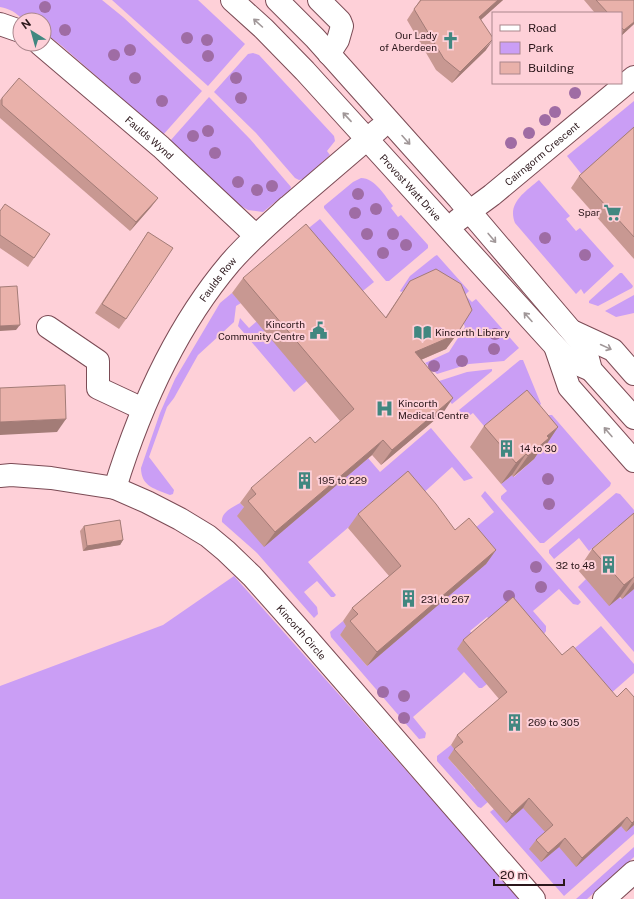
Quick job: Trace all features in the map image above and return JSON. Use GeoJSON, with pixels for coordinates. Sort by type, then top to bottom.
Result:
{"type":"FeatureCollection","features":[{"type":"Feature","properties":{"kind":"street","name":"Provost Watt Drive"},"geometry":{"type":"LineString","coordinates":[[232,0],[264,28],[555,346],[570,361],[591,370],[634,418]]}},
{"type":"Feature","properties":{"kind":"street","name":"Provost Watt Drive"},"geometry":{"type":"LineString","coordinates":[[277,0],[329,54],[470,212],[571,331],[585,348],[591,370]]}},
{"type":"Feature","properties":{"kind":"street"},"geometry":{"type":"LineString","coordinates":[[319,0],[340,21],[342,26],[338,40],[329,54]]}},
{"type":"Feature","properties":{"kind":"street"},"geometry":{"type":"LineString","coordinates":[[0,24],[12,28]]}},
{"type":"Feature","properties":{"kind":"street","name":"Faulds Wynd"},"geometry":{"type":"LineString","coordinates":[[49,52],[161,147],[256,236]]}},
{"type":"Feature","properties":{"kind":"street","name":"Cairngorm Crescent"},"geometry":{"type":"LineString","coordinates":[[448,228],[470,212],[634,77]]}},
{"type":"Feature","properties":{"kind":"street","name":"Faulds Row"},"geometry":{"type":"LineString","coordinates":[[115,488],[126,453],[153,385],[170,352],[208,290],[231,262],[256,236],[388,121]]}},
{"type":"Feature","properties":{"kind":"street"},"geometry":{"type":"LineString","coordinates":[[48,327],[98,361],[98,388],[143,409]]}},
{"type":"Feature","properties":{"kind":"street"},"geometry":{"type":"LineString","coordinates":[[571,331],[613,350],[634,374]]}},
{"type":"Feature","properties":{"kind":"street"},"geometry":{"type":"LineString","coordinates":[[555,346],[569,387],[634,461]]}},
{"type":"Feature","properties":{"kind":"street","name":"Kincorth Circle"},"geometry":{"type":"LineString","coordinates":[[0,476],[11,475],[51,478],[115,488],[182,520],[210,538],[239,563],[414,760],[534,899]]}},
{"type":"Feature","properties":{"kind":"street"},"geometry":{"type":"LineString","coordinates":[[607,898],[634,872]]}},
{"type":"Feature","properties":{"kind":"green space"},"geometry":{"type":"Polygon","coordinates":[[[0,0],[102,0],[123,17],[202,91],[163,135],[52,38],[52,12],[14,12],[0,7],[0,0]]]}},
{"type":"Feature","properties":{"kind":"green space"},"geometry":{"type":"Polygon","coordinates":[[[112,0],[198,0],[245,44],[208,86],[112,0]]]}},
{"type":"Feature","properties":{"kind":"green space"},"geometry":{"type":"Polygon","coordinates":[[[253,53],[259,55],[334,136],[335,141],[327,151],[330,155],[303,179],[299,180],[295,178],[256,133],[214,92],[248,54],[253,53]]]}},
{"type":"Feature","properties":{"kind":"green space"},"geometry":{"type":"Polygon","coordinates":[[[209,97],[250,139],[291,187],[290,190],[263,212],[248,210],[241,206],[170,141],[209,97]]]}},
{"type":"Feature","properties":{"kind":"green space"},"geometry":{"type":"Polygon","coordinates":[[[634,101],[634,132],[583,176],[567,156],[634,101]]]}},
{"type":"Feature","properties":{"kind":"green space"},"geometry":{"type":"Polygon","coordinates":[[[361,178],[371,181],[379,188],[393,206],[391,208],[398,217],[401,215],[428,245],[428,248],[389,281],[386,281],[324,208],[324,206],[353,182],[361,178]]]}},
{"type":"Feature","properties":{"kind":"green space"},"geometry":{"type":"Polygon","coordinates":[[[539,180],[570,216],[566,219],[576,231],[580,228],[614,266],[584,294],[581,289],[576,294],[515,223],[513,210],[515,204],[523,194],[539,180]]]}},
{"type":"Feature","properties":{"kind":"green space"},"geometry":{"type":"Polygon","coordinates":[[[320,219],[374,282],[349,302],[295,239],[320,219]]]}},
{"type":"Feature","properties":{"kind":"green space"},"geometry":{"type":"Polygon","coordinates":[[[437,255],[469,291],[465,295],[472,302],[476,299],[519,348],[504,361],[469,364],[437,374],[425,363],[449,352],[465,327],[454,297],[426,280],[401,292],[400,291],[410,276],[437,255]]]}},
{"type":"Feature","properties":{"kind":"green space"},"geometry":{"type":"Polygon","coordinates":[[[620,273],[622,273],[633,286],[632,288],[598,306],[589,303],[589,301],[620,273]]]}},
{"type":"Feature","properties":{"kind":"green space"},"geometry":{"type":"Polygon","coordinates":[[[232,293],[241,303],[236,306],[234,322],[198,355],[174,398],[167,407],[149,457],[174,490],[173,494],[170,495],[155,489],[146,483],[141,468],[160,413],[175,379],[220,303],[232,293]]]}},
{"type":"Feature","properties":{"kind":"green space"},"geometry":{"type":"Polygon","coordinates":[[[634,295],[634,313],[616,317],[605,311],[634,295]]]}},
{"type":"Feature","properties":{"kind":"green space"},"geometry":{"type":"Polygon","coordinates":[[[240,318],[249,328],[257,321],[307,381],[294,392],[238,326],[240,318]]]}},
{"type":"Feature","properties":{"kind":"green space"},"geometry":{"type":"Polygon","coordinates":[[[520,360],[523,360],[541,404],[525,418],[512,403],[484,426],[473,413],[466,418],[459,410],[520,360]]]}},
{"type":"Feature","properties":{"kind":"green space"},"geometry":{"type":"Polygon","coordinates":[[[492,369],[492,371],[452,404],[435,384],[436,382],[467,372],[492,369]]]}},
{"type":"Feature","properties":{"kind":"green space"},"geometry":{"type":"Polygon","coordinates":[[[548,415],[552,415],[611,483],[610,486],[544,543],[540,543],[501,499],[501,496],[507,491],[501,484],[512,475],[514,477],[534,459],[529,431],[548,415]]]}},
{"type":"Feature","properties":{"kind":"green space"},"geometry":{"type":"Polygon","coordinates":[[[431,428],[473,478],[464,481],[452,467],[420,496],[382,499],[379,496],[362,510],[364,514],[308,562],[336,595],[331,597],[317,581],[304,592],[317,607],[318,614],[314,618],[257,553],[222,522],[223,515],[240,503],[246,509],[368,458],[380,472],[431,428]]]}},
{"type":"Feature","properties":{"kind":"green space"},"geometry":{"type":"Polygon","coordinates":[[[485,491],[581,602],[578,605],[573,604],[559,589],[533,611],[546,626],[546,631],[544,634],[491,620],[487,617],[470,631],[473,635],[487,684],[482,688],[479,688],[464,672],[413,717],[426,733],[425,738],[419,739],[331,637],[330,632],[343,621],[348,628],[340,635],[367,666],[494,553],[474,529],[494,512],[481,496],[485,491]]]}},
{"type":"Feature","properties":{"kind":"green space"},"geometry":{"type":"Polygon","coordinates":[[[616,493],[620,494],[634,510],[634,539],[631,541],[618,526],[589,551],[579,538],[554,559],[549,553],[549,550],[616,493]]]}},
{"type":"Feature","properties":{"kind":"green space"},"geometry":{"type":"Polygon","coordinates":[[[234,576],[520,899],[0,899],[0,686],[163,625],[234,576]]]}},
{"type":"Feature","properties":{"kind":"green space"},"geometry":{"type":"Polygon","coordinates":[[[586,579],[621,599],[634,589],[634,652],[578,587],[586,579]]]}},
{"type":"Feature","properties":{"kind":"green space"},"geometry":{"type":"Polygon","coordinates":[[[601,626],[634,664],[634,673],[481,808],[478,807],[437,761],[437,756],[451,745],[456,751],[448,758],[475,789],[594,687],[575,648],[601,626]]]}},
{"type":"Feature","properties":{"kind":"green space"},"geometry":{"type":"Polygon","coordinates":[[[526,805],[612,810],[626,832],[634,825],[634,834],[564,896],[490,812],[494,809],[526,805]]]}},
{"type":"Feature","properties":{"kind":"green space"},"geometry":{"type":"Polygon","coordinates":[[[634,847],[634,857],[587,899],[576,899],[634,847]]]}},
{"type":"Feature","properties":{"kind":"building","name":"Our Lady of Aberdeen"},"geometry":{"type":"Polygon","coordinates":[[[421,0],[498,0],[479,17],[492,36],[492,40],[460,72],[444,59],[414,9],[421,0]]]}},
{"type":"Feature","properties":{"kind":"building"},"geometry":{"type":"Polygon","coordinates":[[[596,0],[634,0],[634,22],[624,30],[622,28],[622,12],[607,12],[596,0]]]}},
{"type":"Feature","properties":{"kind":"building"},"geometry":{"type":"Polygon","coordinates":[[[19,78],[158,198],[136,222],[2,105],[2,98],[19,78]]]}},
{"type":"Feature","properties":{"kind":"building","name":"Spar"},"geometry":{"type":"Polygon","coordinates":[[[634,127],[634,237],[579,176],[634,127]]]}},
{"type":"Feature","properties":{"kind":"building"},"geometry":{"type":"Polygon","coordinates":[[[5,204],[50,234],[34,258],[0,235],[0,211],[5,204]]]}},
{"type":"Feature","properties":{"kind":"building"},"geometry":{"type":"Polygon","coordinates":[[[306,224],[386,318],[410,281],[436,269],[461,284],[472,310],[457,334],[415,352],[453,398],[392,450],[383,440],[275,532],[248,501],[256,494],[251,488],[310,437],[315,443],[354,409],[243,278],[306,224]]]}},
{"type":"Feature","properties":{"kind":"building"},"geometry":{"type":"Polygon","coordinates":[[[148,232],[173,248],[126,319],[102,304],[148,232]]]}},
{"type":"Feature","properties":{"kind":"building"},"geometry":{"type":"Polygon","coordinates":[[[17,286],[20,325],[0,326],[0,287],[17,286]]]}},
{"type":"Feature","properties":{"kind":"building"},"geometry":{"type":"Polygon","coordinates":[[[65,385],[66,419],[0,422],[0,388],[65,385]]]}},
{"type":"Feature","properties":{"kind":"building"},"geometry":{"type":"Polygon","coordinates":[[[527,390],[558,427],[547,436],[549,438],[528,456],[526,454],[516,463],[484,426],[527,390]]]}},
{"type":"Feature","properties":{"kind":"building"},"geometry":{"type":"Polygon","coordinates":[[[408,471],[436,504],[455,530],[469,518],[496,550],[377,652],[350,621],[358,614],[352,608],[401,566],[358,514],[408,471]]]}},
{"type":"Feature","properties":{"kind":"building"},"geometry":{"type":"Polygon","coordinates":[[[634,513],[634,577],[624,585],[592,549],[634,513]]]}},
{"type":"Feature","properties":{"kind":"building"},"geometry":{"type":"Polygon","coordinates":[[[120,520],[123,540],[87,546],[84,526],[120,520]]]}},
{"type":"Feature","properties":{"kind":"building"},"geometry":{"type":"Polygon","coordinates":[[[513,597],[562,655],[573,646],[617,697],[626,688],[634,697],[634,821],[632,823],[627,817],[582,858],[565,838],[548,853],[536,840],[553,825],[529,798],[512,814],[454,749],[463,742],[457,735],[507,692],[463,640],[513,597]]]}},
{"type":"Feature","properties":{"kind":"place","name":"Our Lady of Aberdeen"},"geometry":{"type":"Point","coordinates":[450,41]}},
{"type":"Feature","properties":{"kind":"place","name":"Spar"},"geometry":{"type":"Point","coordinates":[613,212]}},
{"type":"Feature","properties":{"kind":"place","name":"Kincorth Community Centre"},"geometry":{"type":"Point","coordinates":[318,330]}},
{"type":"Feature","properties":{"kind":"place","name":"Kincorth Library"},"geometry":{"type":"Point","coordinates":[422,332]}},
{"type":"Feature","properties":{"kind":"place","name":"Kincorth Medical Centre"},"geometry":{"type":"Point","coordinates":[385,409]}},
{"type":"Feature","properties":{"kind":"place","name":"14 to 30"},"geometry":{"type":"Point","coordinates":[507,448]}},
{"type":"Feature","properties":{"kind":"place","name":"195 to 229"},"geometry":{"type":"Point","coordinates":[305,480]}},
{"type":"Feature","properties":{"kind":"place","name":"32 to 48"},"geometry":{"type":"Point","coordinates":[608,565]}},
{"type":"Feature","properties":{"kind":"place","name":"231 to 267"},"geometry":{"type":"Point","coordinates":[408,599]}},
{"type":"Feature","properties":{"kind":"place","name":"269 to 305"},"geometry":{"type":"Point","coordinates":[515,722]}}]}
